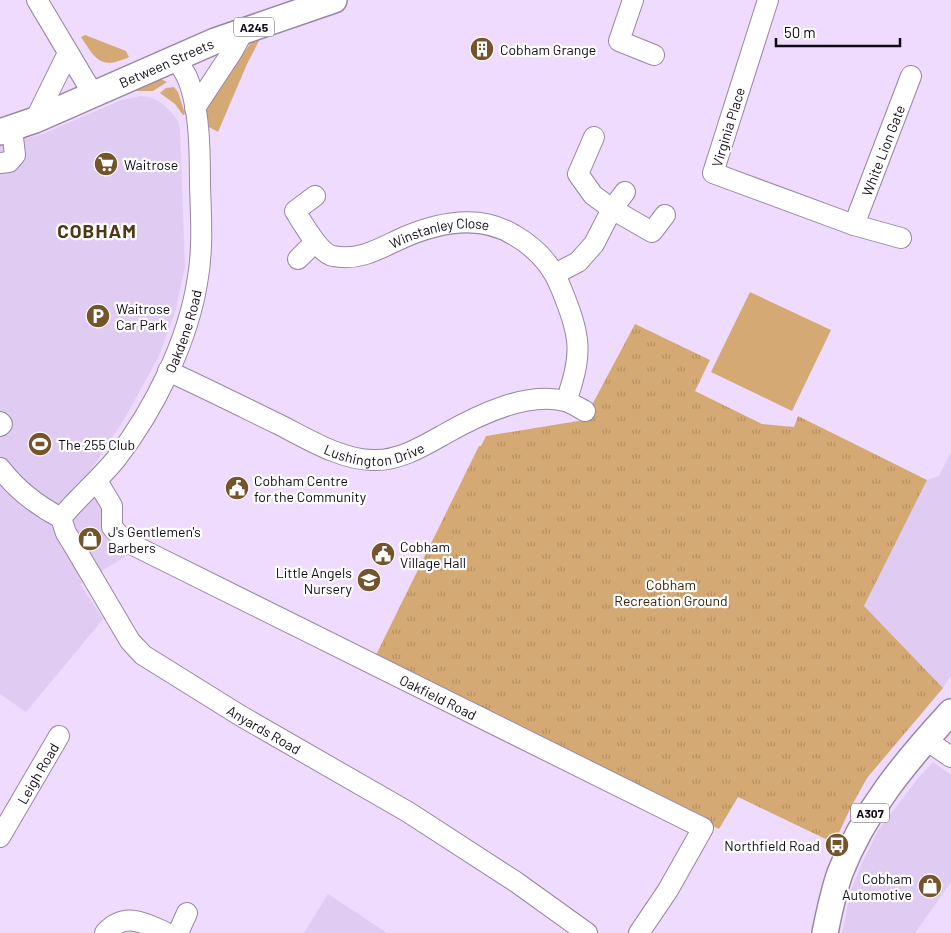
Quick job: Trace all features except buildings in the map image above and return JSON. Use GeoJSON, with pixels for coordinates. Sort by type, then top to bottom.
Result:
{"type":"FeatureCollection","features":[{"type":"Feature","properties":{"kind":"main road","name":"Between Streets"},"geometry":{"type":"LineString","coordinates":[[6,130],[35,120],[244,30],[334,0]]}},
{"type":"Feature","properties":{"kind":"main road","name":"A307"},"geometry":{"type":"LineString","coordinates":[[825,933],[840,874],[859,832],[873,808],[896,776],[951,712]]}},
{"type":"Feature","properties":{"kind":"street"},"geometry":{"type":"LineString","coordinates":[[37,0],[93,94]]}},
{"type":"Feature","properties":{"kind":"street"},"geometry":{"type":"LineString","coordinates":[[633,0],[619,41],[654,55]]}},
{"type":"Feature","properties":{"kind":"street","name":"Virginia Place"},"geometry":{"type":"LineString","coordinates":[[768,0],[713,173],[854,224]]}},
{"type":"Feature","properties":{"kind":"street"},"geometry":{"type":"LineString","coordinates":[[195,108],[232,52],[244,30]]}},
{"type":"Feature","properties":{"kind":"street"},"geometry":{"type":"LineString","coordinates":[[35,120],[68,53]]}},
{"type":"Feature","properties":{"kind":"street","name":"Oakdene Road"},"geometry":{"type":"LineString","coordinates":[[61,518],[97,481],[140,425],[168,371],[186,326],[196,287],[200,262],[201,232],[200,151],[195,108],[188,79],[176,58]]}},
{"type":"Feature","properties":{"kind":"street","name":"White Lion Gate"},"geometry":{"type":"LineString","coordinates":[[854,224],[911,76]]}},
{"type":"Feature","properties":{"kind":"street"},"geometry":{"type":"LineString","coordinates":[[0,164],[8,162],[15,155],[6,130]]}},
{"type":"Feature","properties":{"kind":"street"},"geometry":{"type":"LineString","coordinates":[[594,137],[578,174],[593,195],[612,209],[652,232],[665,215]]}},
{"type":"Feature","properties":{"kind":"street"},"geometry":{"type":"LineString","coordinates":[[556,274],[578,262],[594,244],[612,209],[625,192]]}},
{"type":"Feature","properties":{"kind":"street","name":"Winstanley Close"},"geometry":{"type":"LineString","coordinates":[[315,196],[294,211],[316,242],[330,256],[348,258],[364,256],[406,236],[434,226],[460,222],[486,223],[506,229],[523,240],[539,254],[556,274],[572,314],[578,340],[576,373],[566,401]]}},
{"type":"Feature","properties":{"kind":"street"},"geometry":{"type":"LineString","coordinates":[[854,224],[902,238]]}},
{"type":"Feature","properties":{"kind":"street"},"geometry":{"type":"LineString","coordinates":[[298,259],[316,242]]}},
{"type":"Feature","properties":{"kind":"street","name":"Lushington Drive"},"geometry":{"type":"LineString","coordinates":[[168,371],[346,456],[366,460],[388,459],[401,456],[478,416],[519,402],[566,401],[586,411]]}},
{"type":"Feature","properties":{"kind":"street"},"geometry":{"type":"LineString","coordinates":[[0,422],[2,424],[0,426]]}},
{"type":"Feature","properties":{"kind":"street"},"geometry":{"type":"LineString","coordinates":[[0,468],[13,485],[49,512],[61,518]]}},
{"type":"Feature","properties":{"kind":"street","name":"Oakfield Road"},"geometry":{"type":"LineString","coordinates":[[97,481],[112,506],[112,527],[120,536],[133,545],[703,828],[668,890],[639,933]]}},
{"type":"Feature","properties":{"kind":"street","name":"Anyards Road"},"geometry":{"type":"LineString","coordinates":[[61,518],[66,533],[130,641],[143,655],[241,716],[408,812],[516,882],[587,933]]}},
{"type":"Feature","properties":{"kind":"street","name":"Leigh Road"},"geometry":{"type":"LineString","coordinates":[[0,836],[59,736]]}},
{"type":"Feature","properties":{"kind":"street"},"geometry":{"type":"LineString","coordinates":[[926,740],[951,757]]}},
{"type":"Feature","properties":{"kind":"street"},"geometry":{"type":"LineString","coordinates":[[178,933],[187,913]]}},
{"type":"Feature","properties":{"kind":"street"},"geometry":{"type":"LineString","coordinates":[[105,933],[112,926],[128,920],[144,923],[167,933]]}},
{"type":"Feature","properties":{"kind":"shaded area"},"geometry":{"type":"Polygon","coordinates":[[[141,96],[152,98],[163,104],[178,121],[180,129],[185,267],[176,309],[158,358],[125,418],[85,479],[143,546],[80,584],[103,619],[26,712],[0,694],[0,145],[43,134],[121,100],[141,96]]]}},
{"type":"Feature","properties":{"kind":"shaded area"},"geometry":{"type":"Polygon","coordinates":[[[951,452],[951,675],[943,688],[864,606],[927,480],[939,476],[951,452]]]}},
{"type":"Feature","properties":{"kind":"shaded area"},"geometry":{"type":"Polygon","coordinates":[[[933,762],[951,775],[951,882],[915,933],[842,933],[851,890],[879,829],[933,762]]]}},
{"type":"Feature","properties":{"kind":"shaded area"},"geometry":{"type":"Polygon","coordinates":[[[328,894],[387,933],[304,933],[328,894]]]}},
{"type":"Feature","properties":{"kind":"green space"},"geometry":{"type":"Polygon","coordinates":[[[85,35],[126,51],[129,57],[112,63],[100,61],[81,37],[85,35]]]}},
{"type":"Feature","properties":{"kind":"green space"},"geometry":{"type":"Polygon","coordinates":[[[260,39],[247,64],[218,132],[209,127],[206,108],[238,52],[243,54],[250,44],[260,39]]]}},
{"type":"Feature","properties":{"kind":"green space"},"geometry":{"type":"Polygon","coordinates":[[[155,79],[167,82],[153,91],[131,91],[155,79]]]}},
{"type":"Feature","properties":{"kind":"green space"},"geometry":{"type":"Polygon","coordinates":[[[174,87],[178,92],[185,114],[183,115],[175,104],[160,93],[166,88],[174,87]]]}},
{"type":"Feature","properties":{"kind":"green space"},"geometry":{"type":"Polygon","coordinates":[[[750,292],[831,330],[792,411],[711,372],[750,292]]]}},
{"type":"Feature","properties":{"kind":"green space","name":"Cobham Recreation Ground"},"geometry":{"type":"Polygon","coordinates":[[[635,324],[710,360],[695,391],[762,424],[794,427],[798,416],[927,480],[864,606],[943,688],[867,778],[834,843],[738,797],[719,829],[375,657],[479,446],[481,446],[486,436],[584,420],[635,324]]]}},
{"type":"Feature","properties":{"kind":"place","name":"Cobham Grange"},"geometry":{"type":"Point","coordinates":[482,49]}},
{"type":"Feature","properties":{"kind":"place","name":"Waitrose"},"geometry":{"type":"Point","coordinates":[106,164]}},
{"type":"Feature","properties":{"kind":"place","name":"Waitrose Car Park"},"geometry":{"type":"Point","coordinates":[98,316]}},
{"type":"Feature","properties":{"kind":"place","name":"The 255 Club"},"geometry":{"type":"Point","coordinates":[40,444]}},
{"type":"Feature","properties":{"kind":"place","name":"Cobham Centre for the Community"},"geometry":{"type":"Point","coordinates":[237,488]}},
{"type":"Feature","properties":{"kind":"place","name":"J's Gentlemen's Barbers"},"geometry":{"type":"Point","coordinates":[90,539]}},
{"type":"Feature","properties":{"kind":"place","name":"Cobham Village Hall"},"geometry":{"type":"Point","coordinates":[383,554]}},
{"type":"Feature","properties":{"kind":"place","name":"Little Angels Nursery"},"geometry":{"type":"Point","coordinates":[369,580]}},
{"type":"Feature","properties":{"kind":"place","name":"Northfield Road"},"geometry":{"type":"Point","coordinates":[837,845]}},
{"type":"Feature","properties":{"kind":"place","name":"Cobham Automotive"},"geometry":{"type":"Point","coordinates":[930,886]}},
{"type":"Feature","properties":{"kind":"district","name":"COBHAM"},"geometry":{"type":"Point","coordinates":[97,230]}}]}
